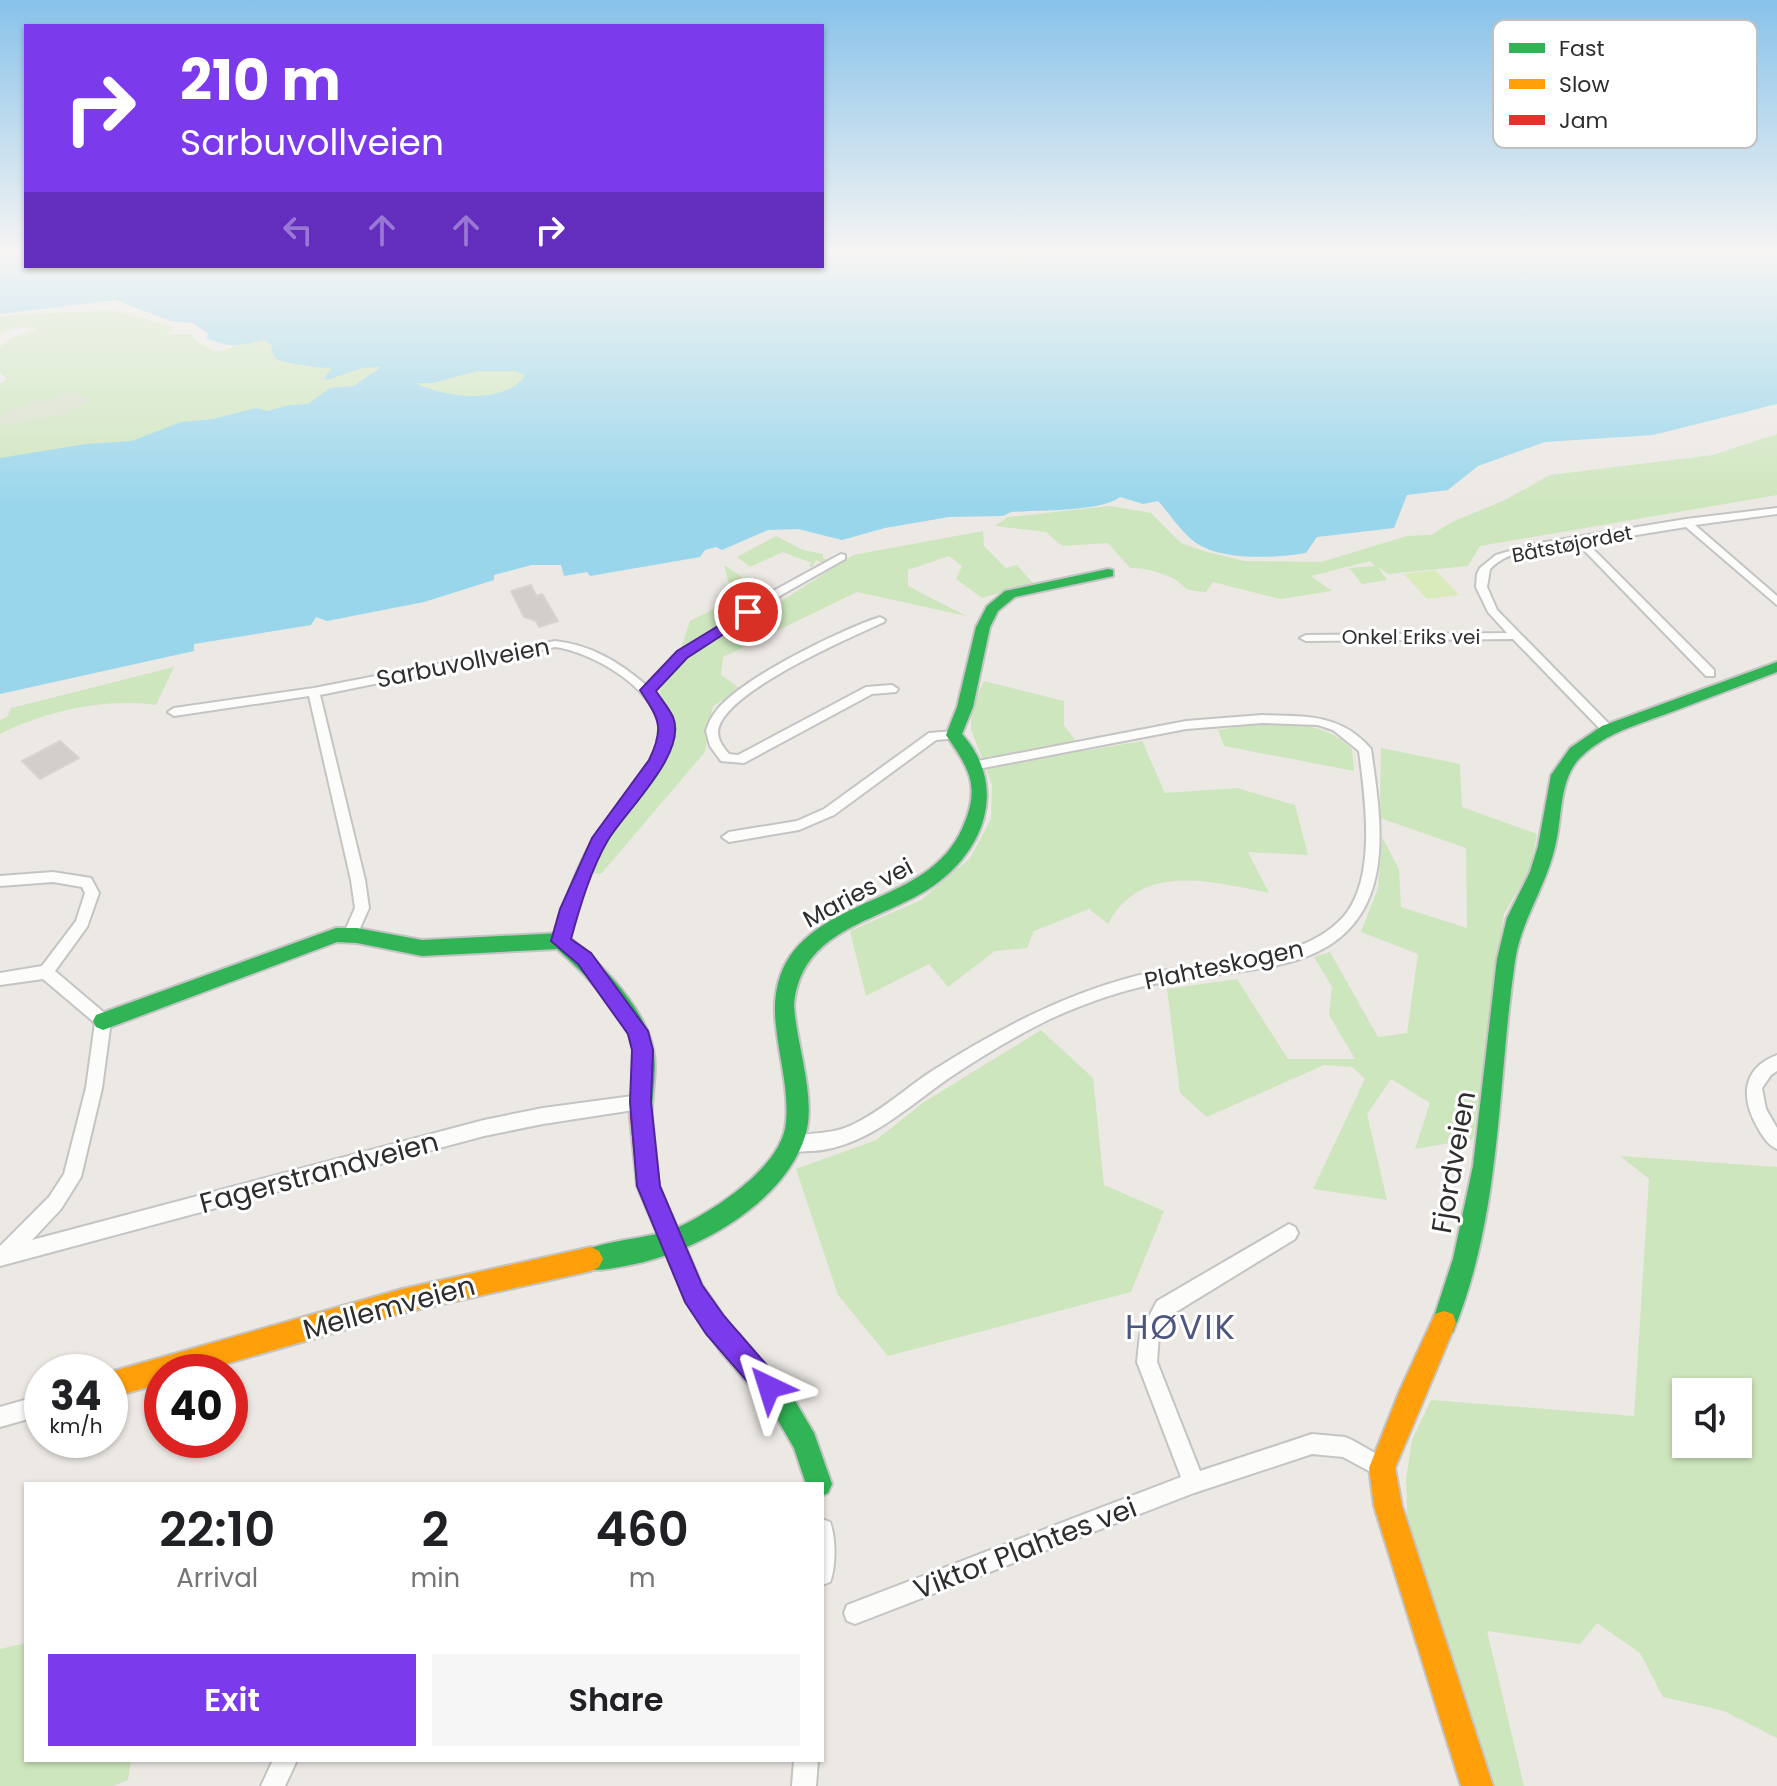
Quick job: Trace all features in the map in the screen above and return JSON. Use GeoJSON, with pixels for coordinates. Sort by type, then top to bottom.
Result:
{"type":"FeatureCollection","features":[{"type":"Feature","properties":{"kind":"street","name":"Båtstøjordet"},"geometry":{"type":"LineString","coordinates":[[1608,730],[1516,636],[1485,599],[1480,581],[1484,569],[1493,560],[1523,550],[1686,522],[1777,511]]}},
{"type":"Feature","properties":{"kind":"street"},"geometry":{"type":"LineString","coordinates":[[1686,522],[1777,602]]}},
{"type":"Feature","properties":{"kind":"street"},"geometry":{"type":"LineString","coordinates":[[1580,541],[1710,673]]}},
{"type":"Feature","properties":{"kind":"street"},"geometry":{"type":"LineString","coordinates":[[648,690],[682,655],[779,592],[841,557]]}},
{"type":"Feature","properties":{"kind":"street"},"geometry":{"type":"LineString","coordinates":[[954,735],[965,707],[983,627],[992,609],[1010,594],[1108,573]]}},
{"type":"Feature","properties":{"kind":"street"},"geometry":{"type":"LineString","coordinates":[[880,620],[753,683],[717,719],[712,730],[714,740],[725,758],[740,760],[870,690],[892,689]]}},
{"type":"Feature","properties":{"kind":"street","name":"Onkel Eriks vei"},"geometry":{"type":"LineString","coordinates":[[1306,638],[1516,636]]}},
{"type":"Feature","properties":{"kind":"street","name":"Sarbuvollveien"},"geometry":{"type":"LineString","coordinates":[[174,712],[314,692],[555,644],[585,648],[600,655],[648,690],[667,719],[664,746],[656,763],[600,838],[569,909],[561,941]]}},
{"type":"Feature","properties":{"kind":"street","name":"Fjordveien"},"geometry":{"type":"LineString","coordinates":[[1382,1468],[1409,1399],[1452,1307],[1465,1259],[1484,1166],[1506,959],[1516,918],[1539,872],[1547,846],[1559,775],[1576,752],[1608,730],[1777,667]]}},
{"type":"Feature","properties":{"kind":"street"},"geometry":{"type":"LineString","coordinates":[[314,692],[358,880],[362,908],[351,933]]}},
{"type":"Feature","properties":{"kind":"street","name":"Plahteskogen"},"geometry":{"type":"LineString","coordinates":[[795,1144],[824,1144],[866,1128],[981,1049],[1018,1027],[1069,1004],[1145,980],[1282,957],[1317,946],[1347,921],[1367,890],[1370,848],[1365,749],[1337,727],[1319,721],[1262,719],[1186,725],[978,765]]}},
{"type":"Feature","properties":{"kind":"street"},"geometry":{"type":"LineString","coordinates":[[954,735],[978,765]]}},
{"type":"Feature","properties":{"kind":"street"},"geometry":{"type":"LineString","coordinates":[[729,837],[799,825],[829,812],[933,736],[954,735]]}},
{"type":"Feature","properties":{"kind":"street","name":"Maries vei"},"geometry":{"type":"LineString","coordinates":[[795,1144],[796,1116],[784,1002],[789,976],[798,957],[813,942],[836,927],[931,882],[961,853],[975,823],[980,786],[978,765]]}},
{"type":"Feature","properties":{"kind":"street"},"geometry":{"type":"LineString","coordinates":[[0,881],[72,878],[91,886],[90,907],[82,923],[46,972],[0,979]]}},
{"type":"Feature","properties":{"kind":"street"},"geometry":{"type":"LineString","coordinates":[[103,1021],[319,939],[351,933],[374,941],[421,948],[561,941],[584,959],[638,1031],[643,1050],[640,1102],[648,1186],[694,1293],[715,1325],[785,1408],[805,1442],[818,1482]]}},
{"type":"Feature","properties":{"kind":"street"},"geometry":{"type":"LineString","coordinates":[[46,972],[103,1021]]}},
{"type":"Feature","properties":{"kind":"street"},"geometry":{"type":"LineString","coordinates":[[1,1257],[39,1221],[72,1177],[94,1088],[103,1021]]}},
{"type":"Feature","properties":{"kind":"street"},"geometry":{"type":"LineString","coordinates":[[1777,1062],[1754,1082],[1752,1102],[1765,1127],[1777,1141]]}},
{"type":"Feature","properties":{"kind":"street","name":"Fagerstrandveien"},"geometry":{"type":"LineString","coordinates":[[1,1257],[484,1128],[640,1102]]}},
{"type":"Feature","properties":{"kind":"street"},"geometry":{"type":"LineString","coordinates":[[671,1243],[710,1223],[755,1189],[795,1144]]}},
{"type":"Feature","properties":{"kind":"street"},"geometry":{"type":"LineString","coordinates":[[1194,1483],[1147,1362],[1145,1344],[1151,1325],[1164,1308],[1289,1233]]}},
{"type":"Feature","properties":{"kind":"street","name":"Mellemveien"},"geometry":{"type":"LineString","coordinates":[[128,1380],[442,1291],[671,1243]]}},
{"type":"Feature","properties":{"kind":"street"},"geometry":{"type":"LineString","coordinates":[[0,1417],[24,1410]]}},
{"type":"Feature","properties":{"kind":"street","name":"Viktor Plahtes vei"},"geometry":{"type":"LineString","coordinates":[[855,1613],[1194,1483],[1312,1444],[1345,1447],[1382,1468]]}},
{"type":"Feature","properties":{"kind":"street"},"geometry":{"type":"LineString","coordinates":[[1382,1468],[1388,1506],[1477,1786]]}},
{"type":"Feature","properties":{"kind":"street"},"geometry":{"type":"LineString","coordinates":[[273,1786],[284,1762]]}},
{"type":"Feature","properties":{"kind":"street"},"geometry":{"type":"LineString","coordinates":[[804,1786],[806,1762]]}},
{"type":"Feature","properties":{"kind":"green space"},"geometry":{"type":"Polygon","coordinates":[[[11,338],[194,338],[218,352],[265,338],[606,374],[535,405],[0,476],[0,419],[6,411],[0,412],[0,383],[7,379],[0,372],[0,347],[11,338]]]}},
{"type":"Feature","properties":{"kind":"green space"},"geometry":{"type":"Polygon","coordinates":[[[71,392],[91,400],[65,414],[0,426],[0,412],[71,392]]]}},
{"type":"Feature","properties":{"kind":"green space"},"geometry":{"type":"Polygon","coordinates":[[[1777,434],[1777,495],[1480,546],[1468,566],[1388,574],[1378,567],[1387,580],[1362,584],[1349,568],[1375,566],[1370,561],[1311,576],[1332,591],[1280,599],[1213,582],[1206,592],[1191,590],[1160,573],[1130,568],[1108,543],[1062,546],[1046,532],[995,526],[1008,517],[1110,506],[1151,513],[1181,543],[1204,551],[1244,561],[1321,562],[1407,536],[1431,535],[1550,475],[1713,455],[1777,434]]]}},
{"type":"Feature","properties":{"kind":"green space"},"geometry":{"type":"Polygon","coordinates":[[[983,531],[984,546],[1006,568],[1017,565],[1033,583],[982,598],[956,579],[962,566],[949,556],[908,570],[908,586],[966,616],[857,592],[723,657],[721,675],[741,689],[713,706],[705,752],[601,874],[593,873],[614,829],[655,777],[671,748],[673,732],[659,693],[675,666],[690,621],[733,599],[724,565],[780,602],[853,555],[983,531]]]}},
{"type":"Feature","properties":{"kind":"green space"},"geometry":{"type":"Polygon","coordinates":[[[776,536],[803,550],[823,554],[823,558],[830,560],[820,566],[822,563],[816,560],[812,567],[809,566],[812,563],[783,552],[750,567],[737,557],[776,536]]]}},
{"type":"Feature","properties":{"kind":"green space"},"geometry":{"type":"Polygon","coordinates":[[[1435,570],[1459,595],[1427,599],[1404,574],[1435,570]]]}},
{"type":"Feature","properties":{"kind":"green space"},"geometry":{"type":"Polygon","coordinates":[[[174,667],[156,705],[117,703],[76,708],[0,734],[0,720],[7,717],[11,708],[174,667]]]}},
{"type":"Feature","properties":{"kind":"green space"},"geometry":{"type":"Polygon","coordinates":[[[984,681],[1064,701],[1064,725],[1083,751],[1142,741],[1165,793],[1237,788],[1295,805],[1308,855],[1248,852],[1269,893],[1202,881],[1159,884],[1139,891],[1122,904],[1108,924],[1089,909],[1034,931],[1027,948],[995,951],[948,987],[929,964],[866,996],[850,931],[921,900],[970,858],[991,819],[992,785],[971,729],[971,708],[984,681]]]}},
{"type":"Feature","properties":{"kind":"green space"},"geometry":{"type":"Polygon","coordinates":[[[1291,723],[1324,731],[1345,743],[1352,749],[1354,771],[1224,746],[1218,730],[1254,724],[1291,723]]]}},
{"type":"Feature","properties":{"kind":"green space"},"geometry":{"type":"Polygon","coordinates":[[[1381,748],[1460,764],[1462,807],[1537,834],[1531,868],[1504,914],[1473,1139],[1415,1149],[1430,1103],[1391,1079],[1367,1114],[1387,1200],[1313,1189],[1365,1079],[1352,1067],[1324,1065],[1207,1117],[1180,1093],[1167,989],[1237,979],[1288,1059],[1355,1059],[1329,1015],[1332,987],[1314,957],[1330,952],[1378,1037],[1407,1033],[1418,954],[1361,932],[1378,888],[1382,837],[1399,869],[1401,907],[1467,928],[1466,848],[1380,818],[1381,748]]]}},
{"type":"Feature","properties":{"kind":"green space"},"geometry":{"type":"Polygon","coordinates":[[[1041,1030],[1093,1078],[1104,1185],[1164,1211],[1131,1292],[888,1356],[838,1295],[796,1169],[876,1140],[924,1102],[1041,1030]]]}},
{"type":"Feature","properties":{"kind":"green space"},"geometry":{"type":"Polygon","coordinates":[[[1620,1156],[1777,1167],[1777,1738],[1724,1711],[1663,1697],[1640,1653],[1597,1623],[1580,1644],[1487,1631],[1524,1786],[1490,1786],[1408,1540],[1406,1479],[1412,1440],[1431,1400],[1634,1416],[1649,1179],[1620,1156]]]}},
{"type":"Feature","properties":{"kind":"green space"},"geometry":{"type":"Polygon","coordinates":[[[24,1643],[24,1762],[131,1762],[128,1780],[113,1786],[0,1786],[0,1649],[24,1643]]]}},
{"type":"Feature","properties":{"kind":"water"},"geometry":{"type":"Polygon","coordinates":[[[207,338],[1777,338],[1777,404],[1653,435],[1545,442],[1478,466],[1448,490],[1407,495],[1394,528],[1317,537],[1306,553],[1265,557],[1220,553],[1191,539],[1158,501],[1143,504],[1120,497],[1084,508],[1011,512],[1003,516],[949,517],[885,528],[842,540],[798,529],[768,530],[722,550],[716,547],[705,550],[700,557],[590,576],[587,572],[564,576],[561,565],[532,565],[494,575],[494,580],[424,602],[327,621],[316,617],[311,625],[194,644],[194,651],[0,694],[0,458],[86,444],[132,441],[181,422],[213,419],[256,408],[267,411],[308,404],[330,388],[354,386],[381,367],[362,368],[327,380],[324,378],[332,368],[279,360],[273,354],[273,347],[265,340],[224,344],[207,338]],[[477,371],[433,383],[416,383],[458,395],[490,395],[516,385],[525,375],[516,371],[477,371]]]}},
{"type":"Feature","properties":{"kind":"building"},"geometry":{"type":"Polygon","coordinates":[[[531,585],[536,596],[542,594],[558,621],[539,627],[536,621],[524,617],[511,591],[531,585]]]}},
{"type":"Feature","properties":{"kind":"building"},"geometry":{"type":"Polygon","coordinates":[[[60,741],[79,758],[40,779],[22,761],[60,741]]]}},
{"type":"Feature","properties":{"kind":"traffic: fast"},"geometry":{"type":"LineString","coordinates":[[591,1259],[645,1250],[700,1229],[759,1186],[788,1152],[797,1122],[797,1101],[785,1020],[786,989],[790,975],[797,962],[818,939],[842,923],[920,885],[944,868],[963,845],[978,812],[980,791],[972,761],[954,735],[965,707],[983,627],[992,609],[1010,594],[1108,573]]}},
{"type":"Feature","properties":{"kind":"traffic: fast"},"geometry":{"type":"LineString","coordinates":[[1444,1323],[1465,1259],[1484,1166],[1506,959],[1516,918],[1539,872],[1547,846],[1559,775],[1576,752],[1608,730],[1777,667]]}},
{"type":"Feature","properties":{"kind":"traffic: fast"},"geometry":{"type":"LineString","coordinates":[[103,1021],[336,935],[357,935],[422,948],[561,941],[609,990],[639,1036],[644,1056],[641,1117]]}},
{"type":"Feature","properties":{"kind":"traffic: fast"},"geometry":{"type":"LineString","coordinates":[[730,1343],[785,1408],[805,1442],[818,1482]]}},
{"type":"Feature","properties":{"kind":"traffic: slow"},"geometry":{"type":"LineString","coordinates":[[128,1380],[402,1301],[591,1259]]}},
{"type":"Feature","properties":{"kind":"traffic: slow"},"geometry":{"type":"LineString","coordinates":[[1444,1323],[1382,1468],[1388,1506],[1477,1786]]}},
{"type":"Feature","properties":{"kind":"traffic: jam"},"geometry":{"type":"LineString","coordinates":[[641,1117],[648,1186],[694,1293],[730,1343]]}},
{"type":"Feature","properties":{"kind":"district","name":"HØVIK"},"geometry":{"type":"Point","coordinates":[1181,1327]}},
{"type":"Feature","properties":{"kind":"route"},"geometry":{"type":"LineString","coordinates":[[748,612],[682,655],[648,690],[667,719],[664,746],[656,763],[600,838],[569,909],[561,941],[584,959],[614,995],[638,1031],[643,1050],[640,1102],[648,1186],[694,1293],[715,1325],[769,1387]]}}]}
